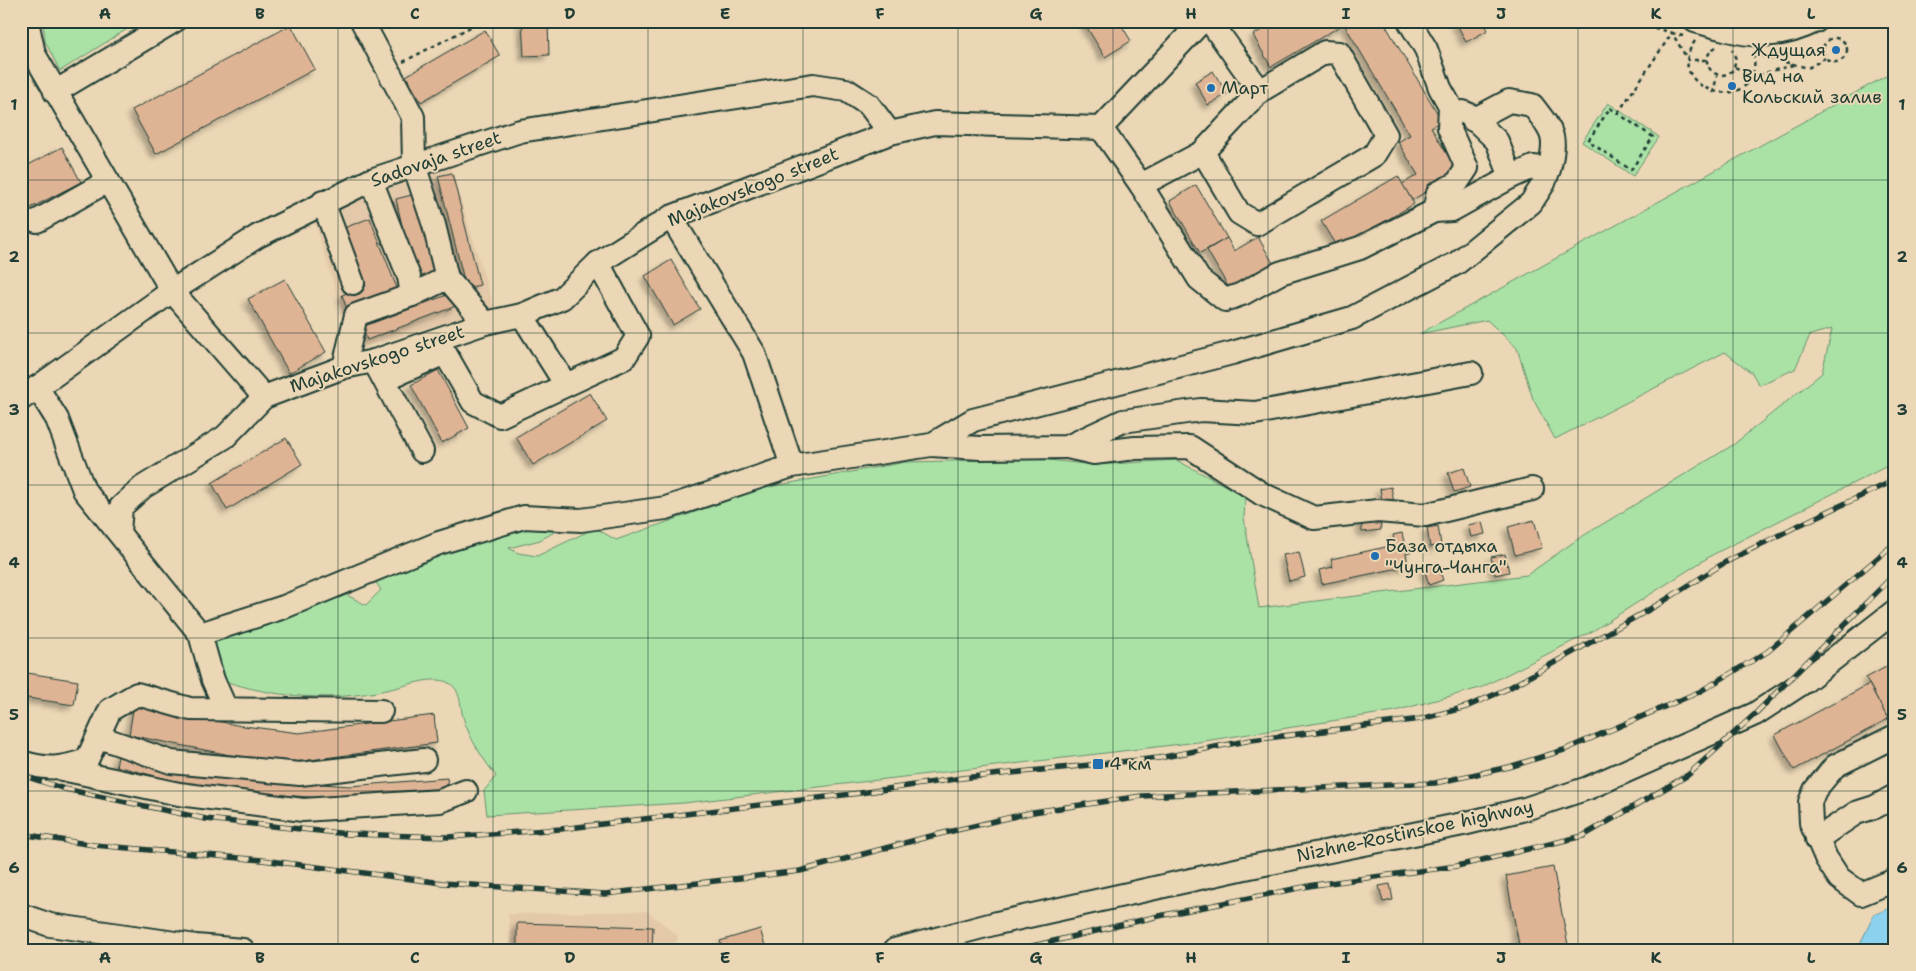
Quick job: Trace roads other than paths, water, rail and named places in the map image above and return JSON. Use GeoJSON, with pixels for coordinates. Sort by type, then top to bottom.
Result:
{"type":"FeatureCollection","features":[{"type":"Feature","properties":{"kind":"street"},"geometry":{"type":"LineString","coordinates":[[28,21],[28,58],[55,92],[172,291],[264,398]]}},
{"type":"Feature","properties":{"kind":"street"},"geometry":{"type":"LineString","coordinates":[[55,92],[174,21]]}},
{"type":"Feature","properties":{"kind":"street"},"geometry":{"type":"LineString","coordinates":[[362,21],[413,117],[414,165],[434,225],[447,278],[485,323]]}},
{"type":"Feature","properties":{"kind":"street"},"geometry":{"type":"LineString","coordinates":[[1408,21],[1426,49],[1440,88],[1450,106],[1450,128],[1467,168],[1456,183],[1438,193],[1434,211]]}},
{"type":"Feature","properties":{"kind":"street"},"geometry":{"type":"LineString","coordinates":[[1696,30],[1746,36],[1769,28],[1798,30],[1816,21]]}},
{"type":"Feature","properties":{"kind":"street"},"geometry":{"type":"LineString","coordinates":[[1260,91],[1198,23],[1101,128],[1141,185],[1199,279],[1225,300],[1242,294],[1280,273],[1360,248],[1434,211],[1452,210],[1533,167],[1549,169]]}},
{"type":"Feature","properties":{"kind":"street"},"geometry":{"type":"LineString","coordinates":[[1141,185],[1203,152],[1260,91],[1325,52],[1339,53],[1386,135],[1374,155],[1257,224],[1239,213],[1203,152]]}},
{"type":"Feature","properties":{"kind":"street","name":"Sadovaja street"},"geometry":{"type":"LineString","coordinates":[[30,387],[172,291],[258,236],[323,202],[371,180],[520,131],[814,85],[846,90],[869,105],[890,134]]}},
{"type":"Feature","properties":{"kind":"street"},"geometry":{"type":"LineString","coordinates":[[931,445],[973,420],[1232,353],[1352,318],[1457,262],[1531,204],[1544,183],[1553,152],[1552,132],[1532,105],[1509,101],[1473,120]]}},
{"type":"Feature","properties":{"kind":"street"},"geometry":{"type":"LineString","coordinates":[[1450,106],[1470,116],[1497,141],[1511,177]]}},
{"type":"Feature","properties":{"kind":"street","name":"Majakovskogo street"},"geometry":{"type":"LineString","coordinates":[[119,532],[121,506],[143,487],[225,437],[264,398],[344,367],[374,361],[485,323],[522,315],[562,298],[598,263],[671,217],[890,134],[935,123],[1101,128]]}},
{"type":"Feature","properties":{"kind":"street"},"geometry":{"type":"LineString","coordinates":[[371,180],[409,277],[412,295]]}},
{"type":"Feature","properties":{"kind":"street"},"geometry":{"type":"LineString","coordinates":[[37,221],[108,181]]}},
{"type":"Feature","properties":{"kind":"street"},"geometry":{"type":"LineString","coordinates":[[323,202],[353,283]]}},
{"type":"Feature","properties":{"kind":"street"},"geometry":{"type":"LineString","coordinates":[[671,217],[754,353],[792,466]]}},
{"type":"Feature","properties":{"kind":"street"},"geometry":{"type":"LineString","coordinates":[[374,361],[397,374],[446,353],[473,402],[500,416],[624,358],[638,336],[598,263]]}},
{"type":"Feature","properties":{"kind":"street"},"geometry":{"type":"LineString","coordinates":[[344,367],[356,315],[412,295],[447,278]]}},
{"type":"Feature","properties":{"kind":"street"},"geometry":{"type":"LineString","coordinates":[[522,315],[566,385]]}},
{"type":"Feature","properties":{"kind":"street"},"geometry":{"type":"LineString","coordinates":[[374,361],[422,451]]}},
{"type":"Feature","properties":{"kind":"street"},"geometry":{"type":"LineString","coordinates":[[1067,447],[1122,421],[1201,410],[1255,413],[1471,373]]}},
{"type":"Feature","properties":{"kind":"street"},"geometry":{"type":"LineString","coordinates":[[30,387],[57,419],[84,490],[200,634],[213,680],[226,708]]}},
{"type":"Feature","properties":{"kind":"street"},"geometry":{"type":"LineString","coordinates":[[200,634],[284,607],[439,543],[524,516],[581,520],[666,508],[792,466],[931,445],[980,448],[1067,447],[1094,453],[1135,448],[1190,447],[1262,494],[1314,518],[1378,511],[1425,515],[1532,489]]}},
{"type":"Feature","properties":{"kind":"street","name":"Nizhne-Rostinskoe highway"},"geometry":{"type":"LineString","coordinates":[[895,950],[997,923],[1245,868],[1479,820],[1525,809],[1588,788],[1756,714],[1804,682],[1895,611]]}},
{"type":"Feature","properties":{"kind":"street"},"geometry":{"type":"LineString","coordinates":[[62,768],[87,760],[110,710],[137,694],[190,709],[381,711]]}},
{"type":"Feature","properties":{"kind":"street"},"geometry":{"type":"LineString","coordinates":[[1895,736],[1835,766],[1815,790],[1810,802],[1811,823],[1817,839],[1839,878],[1861,894],[1895,880]]}},
{"type":"Feature","properties":{"kind":"street"},"geometry":{"type":"LineString","coordinates":[[98,737],[171,762],[300,774],[424,760]]}},
{"type":"Feature","properties":{"kind":"street"},"geometry":{"type":"LineString","coordinates":[[21,762],[38,767],[62,768],[179,794],[303,810],[440,801],[466,791]]}},
{"type":"Feature","properties":{"kind":"street"},"geometry":{"type":"LineString","coordinates":[[1817,839],[1856,813],[1875,807],[1895,796]]}},
{"type":"Feature","properties":{"kind":"street"},"geometry":{"type":"LineString","coordinates":[[21,915],[50,925],[196,946],[243,950]]}},
{"type":"Feature","properties":{"kind":"water"},"geometry":{"type":"Polygon","coordinates":[[[1895,905],[1895,950],[1857,950],[1874,915],[1895,905]]]}},
{"type":"Feature","properties":{"kind":"railway"},"geometry":{"type":"LineString","coordinates":[[21,775],[65,789],[206,819],[348,834],[448,837],[561,829],[860,793],[962,778],[1159,758],[1251,740],[1421,719],[1466,707],[1507,689],[1659,604],[1724,563],[1895,480]]}},
{"type":"Feature","properties":{"kind":"railway"},"geometry":{"type":"LineString","coordinates":[[21,834],[94,845],[262,860],[443,883],[605,894],[800,871],[927,837],[1033,812],[1142,796],[1435,783],[1509,767],[1564,750],[1699,692],[1767,652],[1895,543]]}},
{"type":"Feature","properties":{"kind":"railway"},"geometry":{"type":"LineString","coordinates":[[1016,950],[1159,916],[1314,885],[1457,866],[1583,836],[1688,775],[1755,714],[1895,574]]}},
{"type":"Feature","properties":{"kind":"place","name":"Ждущая"},"geometry":{"type":"Point","coordinates":[1836,50]}},
{"type":"Feature","properties":{"kind":"place","name":"Вид на Кольский залив"},"geometry":{"type":"Point","coordinates":[1732,86]}},
{"type":"Feature","properties":{"kind":"place","name":"Март"},"geometry":{"type":"Point","coordinates":[1211,88]}},
{"type":"Feature","properties":{"kind":"place","name":"База отдыха \"Чунга-Чанга\""},"geometry":{"type":"Point","coordinates":[1375,556]}},
{"type":"Feature","properties":{"kind":"place","name":"4 км"},"geometry":{"type":"Point","coordinates":[1098,764]}}]}
